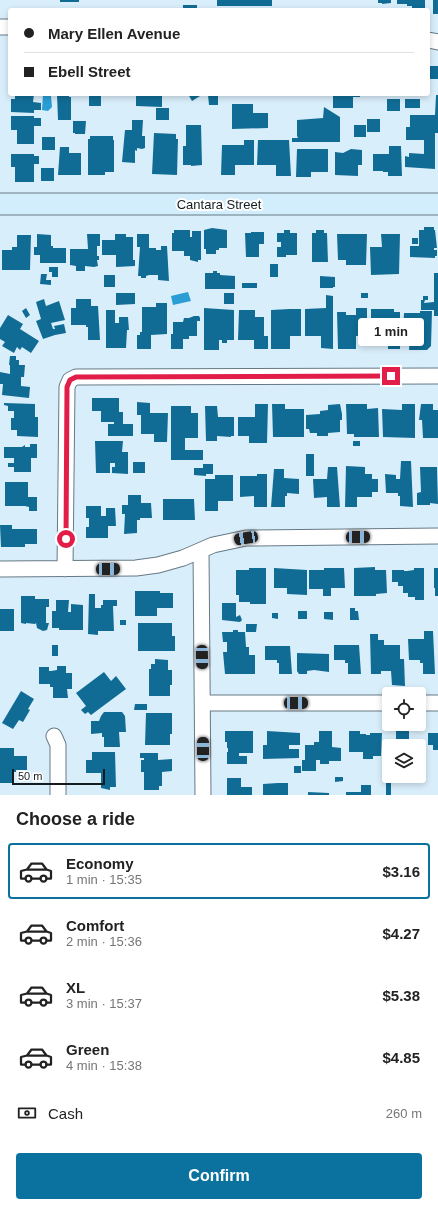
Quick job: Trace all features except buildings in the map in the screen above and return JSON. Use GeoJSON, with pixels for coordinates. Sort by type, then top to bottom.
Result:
{"type":"FeatureCollection","features":[{"type":"Feature","properties":{"kind":"street","name":"Cantara Street"},"geometry":{"type":"LineString","coordinates":[[0,204],[438,204]]}},
{"type":"Feature","properties":{"kind":"street"},"geometry":{"type":"LineString","coordinates":[[65,569],[67,387],[70,380],[76,377],[438,376]]}},
{"type":"Feature","properties":{"kind":"street"},"geometry":{"type":"LineString","coordinates":[[0,569],[136,568],[158,565],[183,558],[213,545],[246,538],[438,536]]}},
{"type":"Feature","properties":{"kind":"street"},"geometry":{"type":"LineString","coordinates":[[201,551],[203,795]]}},
{"type":"Feature","properties":{"kind":"street"},"geometry":{"type":"LineString","coordinates":[[203,702],[382,703]]}},
{"type":"Feature","properties":{"kind":"street"},"geometry":{"type":"LineString","coordinates":[[426,703],[438,703]]}},
{"type":"Feature","properties":{"kind":"street"},"geometry":{"type":"LineString","coordinates":[[54,736],[58,745],[58,795]]}},
{"type":"Feature","properties":{"kind":"water"},"geometry":{"type":"Polygon","coordinates":[[[43,96],[51,96],[52,107],[48,111],[42,110],[43,96]]]}},
{"type":"Feature","properties":{"kind":"water"},"geometry":{"type":"Polygon","coordinates":[[[188,292],[191,301],[173,305],[171,296],[188,292]]]}},
{"type":"Feature","properties":{"kind":"route"},"geometry":{"type":"LineString","coordinates":[[66,539],[67,387],[70,380],[76,377],[391,376]]}}]}
